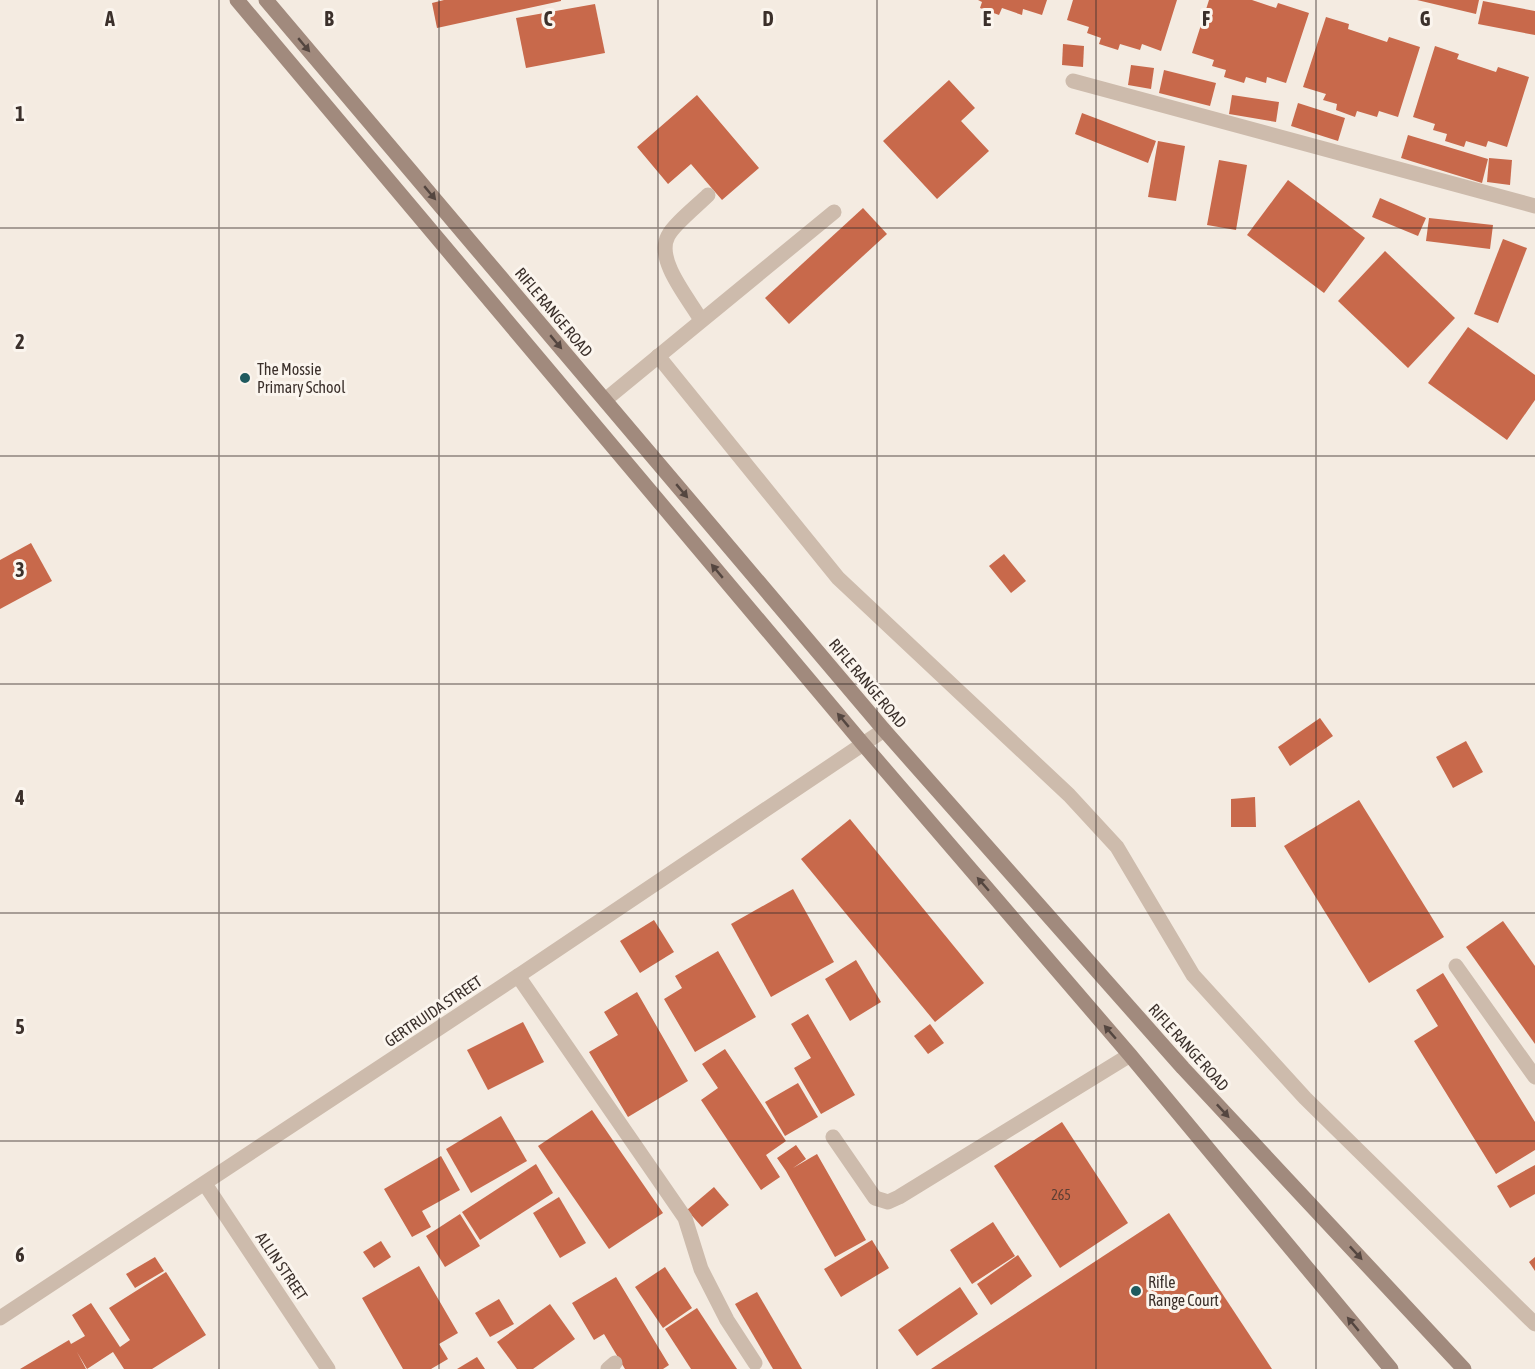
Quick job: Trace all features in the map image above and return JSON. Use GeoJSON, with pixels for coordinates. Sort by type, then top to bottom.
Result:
{"type":"FeatureCollection","features":[{"type":"Feature","properties":{"kind":"main road"},"geometry":{"type":"LineString","coordinates":[[237,0],[863,744],[1130,1055],[1391,1369]]}},
{"type":"Feature","properties":{"kind":"main road","name":"RIFLE RANGE ROAD"},"geometry":{"type":"LineString","coordinates":[[267,0],[884,730],[1183,1068],[1464,1369]]}},
{"type":"Feature","properties":{"kind":"street"},"geometry":{"type":"LineString","coordinates":[[1073,81],[1535,206]]}},
{"type":"Feature","properties":{"kind":"street"},"geometry":{"type":"LineString","coordinates":[[701,320],[669,268],[664,250],[668,235],[708,195]]}},
{"type":"Feature","properties":{"kind":"street"},"geometry":{"type":"LineString","coordinates":[[605,400],[834,212]]}},
{"type":"Feature","properties":{"kind":"street"},"geometry":{"type":"LineString","coordinates":[[658,356],[838,578],[1069,795],[1117,847],[1193,975],[1201,984],[1305,1098],[1535,1324]]}},
{"type":"Feature","properties":{"kind":"street","name":"GERTRUIDA STREET"},"geometry":{"type":"LineString","coordinates":[[0,1318],[518,976],[884,730]]}},
{"type":"Feature","properties":{"kind":"street"},"geometry":{"type":"LineString","coordinates":[[1456,966],[1535,1077]]}},
{"type":"Feature","properties":{"kind":"street"},"geometry":{"type":"LineString","coordinates":[[518,976],[685,1218],[701,1269],[727,1320],[755,1363]]}},
{"type":"Feature","properties":{"kind":"street"},"geometry":{"type":"LineString","coordinates":[[833,1137],[875,1198],[888,1202],[1130,1055]]}},
{"type":"Feature","properties":{"kind":"street","name":"ALLIN STREET"},"geometry":{"type":"LineString","coordinates":[[205,1184],[328,1369]]}},
{"type":"Feature","properties":{"kind":"building"},"geometry":{"type":"Polygon","coordinates":[[[444,0],[561,1],[437,28],[432,3],[444,0]]]}},
{"type":"Feature","properties":{"kind":"building"},"geometry":{"type":"Polygon","coordinates":[[[978,0],[1047,0],[1042,15],[1023,9],[1022,15],[1002,8],[999,15],[980,8],[982,2],[978,0]]]}},
{"type":"Feature","properties":{"kind":"building"},"geometry":{"type":"Polygon","coordinates":[[[1073,0],[1177,0],[1161,51],[1142,44],[1140,50],[1120,44],[1118,50],[1099,44],[1101,38],[1087,33],[1089,27],[1067,20],[1073,0]]]}},
{"type":"Feature","properties":{"kind":"building"},"geometry":{"type":"Polygon","coordinates":[[[1209,0],[1252,0],[1276,8],[1278,3],[1309,13],[1286,83],[1267,77],[1266,83],[1246,77],[1244,83],[1224,77],[1226,70],[1212,66],[1214,60],[1192,53],[1209,0]]]}},
{"type":"Feature","properties":{"kind":"building"},"geometry":{"type":"Polygon","coordinates":[[[1417,0],[1479,0],[1476,14],[1417,0]]]}},
{"type":"Feature","properties":{"kind":"building"},"geometry":{"type":"Polygon","coordinates":[[[1483,1],[1535,11],[1535,35],[1478,24],[1483,1]]]}},
{"type":"Feature","properties":{"kind":"building"},"geometry":{"type":"Polygon","coordinates":[[[595,4],[605,53],[526,68],[516,18],[595,4]]]}},
{"type":"Feature","properties":{"kind":"building"},"geometry":{"type":"Polygon","coordinates":[[[1326,17],[1349,24],[1348,29],[1387,42],[1389,37],[1420,47],[1398,117],[1379,111],[1377,117],[1357,111],[1355,117],[1336,110],[1337,104],[1323,100],[1326,94],[1303,87],[1326,17]]]}},
{"type":"Feature","properties":{"kind":"building"},"geometry":{"type":"Polygon","coordinates":[[[1063,44],[1084,46],[1083,67],[1062,65],[1063,44]]]}},
{"type":"Feature","properties":{"kind":"building"},"geometry":{"type":"Polygon","coordinates":[[[1435,46],[1459,54],[1457,59],[1496,72],[1498,67],[1529,77],[1507,147],[1488,141],[1486,147],[1466,141],[1464,147],[1445,141],[1447,134],[1433,130],[1435,124],[1413,117],[1435,46]]]}},
{"type":"Feature","properties":{"kind":"building"},"geometry":{"type":"Polygon","coordinates":[[[1131,65],[1154,68],[1151,89],[1128,85],[1131,65]]]}},
{"type":"Feature","properties":{"kind":"building"},"geometry":{"type":"Polygon","coordinates":[[[1164,70],[1216,83],[1210,106],[1159,93],[1164,70]]]}},
{"type":"Feature","properties":{"kind":"building"},"geometry":{"type":"Polygon","coordinates":[[[949,80],[975,108],[961,121],[989,151],[937,199],[883,141],[949,80]]]}},
{"type":"Feature","properties":{"kind":"building"},"geometry":{"type":"Polygon","coordinates":[[[697,95],[759,168],[722,200],[691,164],[668,184],[637,147],[697,95]]]}},
{"type":"Feature","properties":{"kind":"building"},"geometry":{"type":"Polygon","coordinates":[[[1232,95],[1279,102],[1276,122],[1229,114],[1232,95]]]}},
{"type":"Feature","properties":{"kind":"building"},"geometry":{"type":"Polygon","coordinates":[[[1298,103],[1345,118],[1338,141],[1291,126],[1298,103]]]}},
{"type":"Feature","properties":{"kind":"building"},"geometry":{"type":"Polygon","coordinates":[[[1082,113],[1156,141],[1148,163],[1075,134],[1082,113]]]}},
{"type":"Feature","properties":{"kind":"building"},"geometry":{"type":"Polygon","coordinates":[[[1408,135],[1488,159],[1482,183],[1401,158],[1408,135]]]}},
{"type":"Feature","properties":{"kind":"building"},"geometry":{"type":"Polygon","coordinates":[[[1158,141],[1185,146],[1176,201],[1148,197],[1158,141]]]}},
{"type":"Feature","properties":{"kind":"building"},"geometry":{"type":"Polygon","coordinates":[[[1489,158],[1512,160],[1510,185],[1487,182],[1489,158]]]}},
{"type":"Feature","properties":{"kind":"building"},"geometry":{"type":"Polygon","coordinates":[[[1219,160],[1247,165],[1236,230],[1207,225],[1219,160]]]}},
{"type":"Feature","properties":{"kind":"building"},"geometry":{"type":"Polygon","coordinates":[[[1288,180],[1365,238],[1324,293],[1247,235],[1288,180]]]}},
{"type":"Feature","properties":{"kind":"building"},"geometry":{"type":"Polygon","coordinates":[[[1380,198],[1426,218],[1418,236],[1372,217],[1380,198]]]}},
{"type":"Feature","properties":{"kind":"building"},"geometry":{"type":"Polygon","coordinates":[[[863,208],[887,234],[789,324],[765,298],[863,208]]]}},
{"type":"Feature","properties":{"kind":"building"},"geometry":{"type":"Polygon","coordinates":[[[1429,218],[1493,225],[1490,249],[1426,241],[1429,218]]]}},
{"type":"Feature","properties":{"kind":"building"},"geometry":{"type":"Polygon","coordinates":[[[1503,239],[1527,248],[1498,323],[1474,314],[1503,239]]]}},
{"type":"Feature","properties":{"kind":"building"},"geometry":{"type":"Polygon","coordinates":[[[1385,251],[1455,318],[1408,368],[1338,301],[1385,251]]]}},
{"type":"Feature","properties":{"kind":"building"},"geometry":{"type":"Polygon","coordinates":[[[1468,327],[1535,375],[1535,400],[1507,440],[1428,383],[1468,327]]]}},
{"type":"Feature","properties":{"kind":"building"},"geometry":{"type":"Polygon","coordinates":[[[31,543],[52,581],[0,609],[0,560],[31,543]]]}},
{"type":"Feature","properties":{"kind":"building"},"geometry":{"type":"Polygon","coordinates":[[[1004,554],[1026,581],[1011,593],[989,566],[1004,554]]]}},
{"type":"Feature","properties":{"kind":"building"},"geometry":{"type":"Polygon","coordinates":[[[1320,718],[1333,736],[1290,766],[1278,747],[1320,718]]]}},
{"type":"Feature","properties":{"kind":"building"},"geometry":{"type":"Polygon","coordinates":[[[1466,741],[1483,772],[1453,788],[1436,757],[1466,741]]]}},
{"type":"Feature","properties":{"kind":"building"},"geometry":{"type":"Polygon","coordinates":[[[1255,797],[1256,827],[1231,827],[1231,799],[1255,797]]]}},
{"type":"Feature","properties":{"kind":"building"},"geometry":{"type":"Polygon","coordinates":[[[1359,800],[1444,937],[1369,983],[1284,846],[1359,800]]]}},
{"type":"Feature","properties":{"kind":"building"},"geometry":{"type":"Polygon","coordinates":[[[850,819],[984,983],[935,1022],[801,859],[850,819]]]}},
{"type":"Feature","properties":{"kind":"building"},"geometry":{"type":"Polygon","coordinates":[[[793,889],[834,962],[771,997],[731,924],[793,889]]]}},
{"type":"Feature","properties":{"kind":"building"},"geometry":{"type":"Polygon","coordinates":[[[654,920],[674,952],[640,973],[620,941],[654,920]]]}},
{"type":"Feature","properties":{"kind":"building"},"geometry":{"type":"Polygon","coordinates":[[[1503,921],[1535,966],[1535,1044],[1466,947],[1503,921]]]}},
{"type":"Feature","properties":{"kind":"building"},"geometry":{"type":"Polygon","coordinates":[[[718,951],[756,1017],[695,1052],[664,999],[682,988],[675,976],[718,951]]]}},
{"type":"Feature","properties":{"kind":"building"},"geometry":{"type":"Polygon","coordinates":[[[856,960],[881,1002],[850,1021],[825,979],[856,960]]]}},
{"type":"Feature","properties":{"kind":"building"},"geometry":{"type":"Polygon","coordinates":[[[1443,973],[1535,1122],[1535,1150],[1496,1174],[1414,1041],[1438,1026],[1416,990],[1443,973]]]}},
{"type":"Feature","properties":{"kind":"building"},"geometry":{"type":"Polygon","coordinates":[[[637,992],[688,1081],[628,1117],[589,1052],[618,1035],[604,1012],[637,992]]]}},
{"type":"Feature","properties":{"kind":"building"},"geometry":{"type":"Polygon","coordinates":[[[808,1014],[855,1095],[821,1114],[794,1068],[811,1058],[791,1024],[808,1014]]]}},
{"type":"Feature","properties":{"kind":"building"},"geometry":{"type":"Polygon","coordinates":[[[523,1022],[544,1062],[488,1090],[467,1050],[523,1022]]]}},
{"type":"Feature","properties":{"kind":"building"},"geometry":{"type":"Polygon","coordinates":[[[930,1024],[944,1043],[928,1054],[914,1036],[930,1024]]]}},
{"type":"Feature","properties":{"kind":"building"},"geometry":{"type":"Polygon","coordinates":[[[725,1049],[786,1141],[766,1155],[780,1177],[761,1190],[701,1100],[718,1088],[702,1064],[725,1049]]]}},
{"type":"Feature","properties":{"kind":"building"},"geometry":{"type":"Polygon","coordinates":[[[798,1083],[818,1117],[785,1136],[765,1102],[798,1083]]]}},
{"type":"Feature","properties":{"kind":"building"},"geometry":{"type":"Polygon","coordinates":[[[592,1110],[663,1213],[609,1249],[538,1146],[592,1110]]]}},
{"type":"Feature","properties":{"kind":"building"},"geometry":{"type":"Polygon","coordinates":[[[501,1116],[527,1161],[471,1193],[446,1149],[501,1116]]]}},
{"type":"Feature","properties":{"kind":"building"},"geometry":{"type":"Polygon","coordinates":[[[1062,1122],[1128,1223],[1060,1268],[994,1166],[1062,1122]]]}},
{"type":"Feature","properties":{"kind":"building"},"geometry":{"type":"Polygon","coordinates":[[[796,1145],[806,1159],[793,1168],[817,1154],[866,1240],[835,1257],[777,1158],[796,1145]]]}},
{"type":"Feature","properties":{"kind":"building"},"geometry":{"type":"Polygon","coordinates":[[[441,1156],[460,1190],[422,1211],[431,1227],[412,1237],[384,1189],[441,1156]]]}},
{"type":"Feature","properties":{"kind":"building"},"geometry":{"type":"Polygon","coordinates":[[[536,1164],[553,1193],[480,1240],[462,1212],[536,1164]]]}},
{"type":"Feature","properties":{"kind":"building"},"geometry":{"type":"Polygon","coordinates":[[[1535,1165],[1535,1194],[1510,1208],[1497,1186],[1535,1165]]]}},
{"type":"Feature","properties":{"kind":"building"},"geometry":{"type":"Polygon","coordinates":[[[714,1187],[729,1205],[702,1227],[687,1210],[714,1187]]]}},
{"type":"Feature","properties":{"kind":"building"},"geometry":{"type":"Polygon","coordinates":[[[559,1197],[586,1243],[560,1258],[533,1213],[559,1197]]]}},
{"type":"Feature","properties":{"kind":"building","name":"Rifle Range Court"},"geometry":{"type":"Polygon","coordinates":[[[1169,1213],[1272,1369],[931,1369],[1169,1213]]]}},
{"type":"Feature","properties":{"kind":"building"},"geometry":{"type":"Polygon","coordinates":[[[460,1214],[480,1246],[445,1267],[426,1236],[460,1214]]]}},
{"type":"Feature","properties":{"kind":"building"},"geometry":{"type":"Polygon","coordinates":[[[993,1222],[1015,1256],[972,1284],[950,1250],[993,1222]]]}},
{"type":"Feature","properties":{"kind":"building"},"geometry":{"type":"Polygon","coordinates":[[[872,1240],[889,1268],[841,1297],[824,1269],[872,1240]]]}},
{"type":"Feature","properties":{"kind":"building"},"geometry":{"type":"Polygon","coordinates":[[[381,1241],[391,1257],[374,1268],[363,1252],[381,1241]]]}},
{"type":"Feature","properties":{"kind":"building"},"geometry":{"type":"Polygon","coordinates":[[[1018,1255],[1032,1276],[991,1305],[977,1284],[1018,1255]]]}},
{"type":"Feature","properties":{"kind":"building"},"geometry":{"type":"Polygon","coordinates":[[[155,1257],[164,1271],[135,1288],[126,1274],[155,1257]]]}},
{"type":"Feature","properties":{"kind":"building"},"geometry":{"type":"Polygon","coordinates":[[[1535,1257],[1535,1271],[1529,1262],[1535,1257]]]}},
{"type":"Feature","properties":{"kind":"building"},"geometry":{"type":"Polygon","coordinates":[[[419,1266],[458,1333],[439,1344],[448,1359],[431,1369],[403,1369],[362,1298],[419,1266]]]}},
{"type":"Feature","properties":{"kind":"building"},"geometry":{"type":"Polygon","coordinates":[[[665,1267],[692,1308],[663,1328],[635,1287],[665,1267]]]}},
{"type":"Feature","properties":{"kind":"building"},"geometry":{"type":"Polygon","coordinates":[[[166,1272],[206,1335],[152,1369],[124,1369],[113,1352],[87,1369],[77,1352],[86,1369],[20,1369],[69,1340],[71,1344],[85,1336],[72,1315],[91,1303],[120,1347],[130,1340],[109,1308],[166,1272]]]}},
{"type":"Feature","properties":{"kind":"building"},"geometry":{"type":"Polygon","coordinates":[[[616,1277],[669,1365],[663,1369],[625,1369],[604,1334],[594,1340],[572,1303],[616,1277]]]}},
{"type":"Feature","properties":{"kind":"building"},"geometry":{"type":"Polygon","coordinates":[[[960,1287],[978,1314],[917,1356],[898,1330],[960,1287]]]}},
{"type":"Feature","properties":{"kind":"building"},"geometry":{"type":"Polygon","coordinates":[[[757,1292],[802,1369],[773,1369],[735,1304],[757,1292]]]}},
{"type":"Feature","properties":{"kind":"building"},"geometry":{"type":"Polygon","coordinates":[[[499,1299],[514,1324],[490,1337],[475,1313],[499,1299]]]}},
{"type":"Feature","properties":{"kind":"building"},"geometry":{"type":"Polygon","coordinates":[[[550,1304],[575,1339],[533,1369],[517,1369],[497,1342],[550,1304]]]}},
{"type":"Feature","properties":{"kind":"building"},"geometry":{"type":"Polygon","coordinates":[[[697,1308],[737,1369],[691,1369],[665,1329],[697,1308]]]}},
{"type":"Feature","properties":{"kind":"building"},"geometry":{"type":"Polygon","coordinates":[[[477,1357],[485,1369],[457,1369],[477,1357]]]}},
{"type":"Feature","properties":{"kind":"place","name":"The Mossie Primary School"},"geometry":{"type":"Point","coordinates":[245,378]}},
{"type":"Feature","properties":{"kind":"place","name":"Rifle Range Court"},"geometry":{"type":"Point","coordinates":[1136,1291]}}]}
